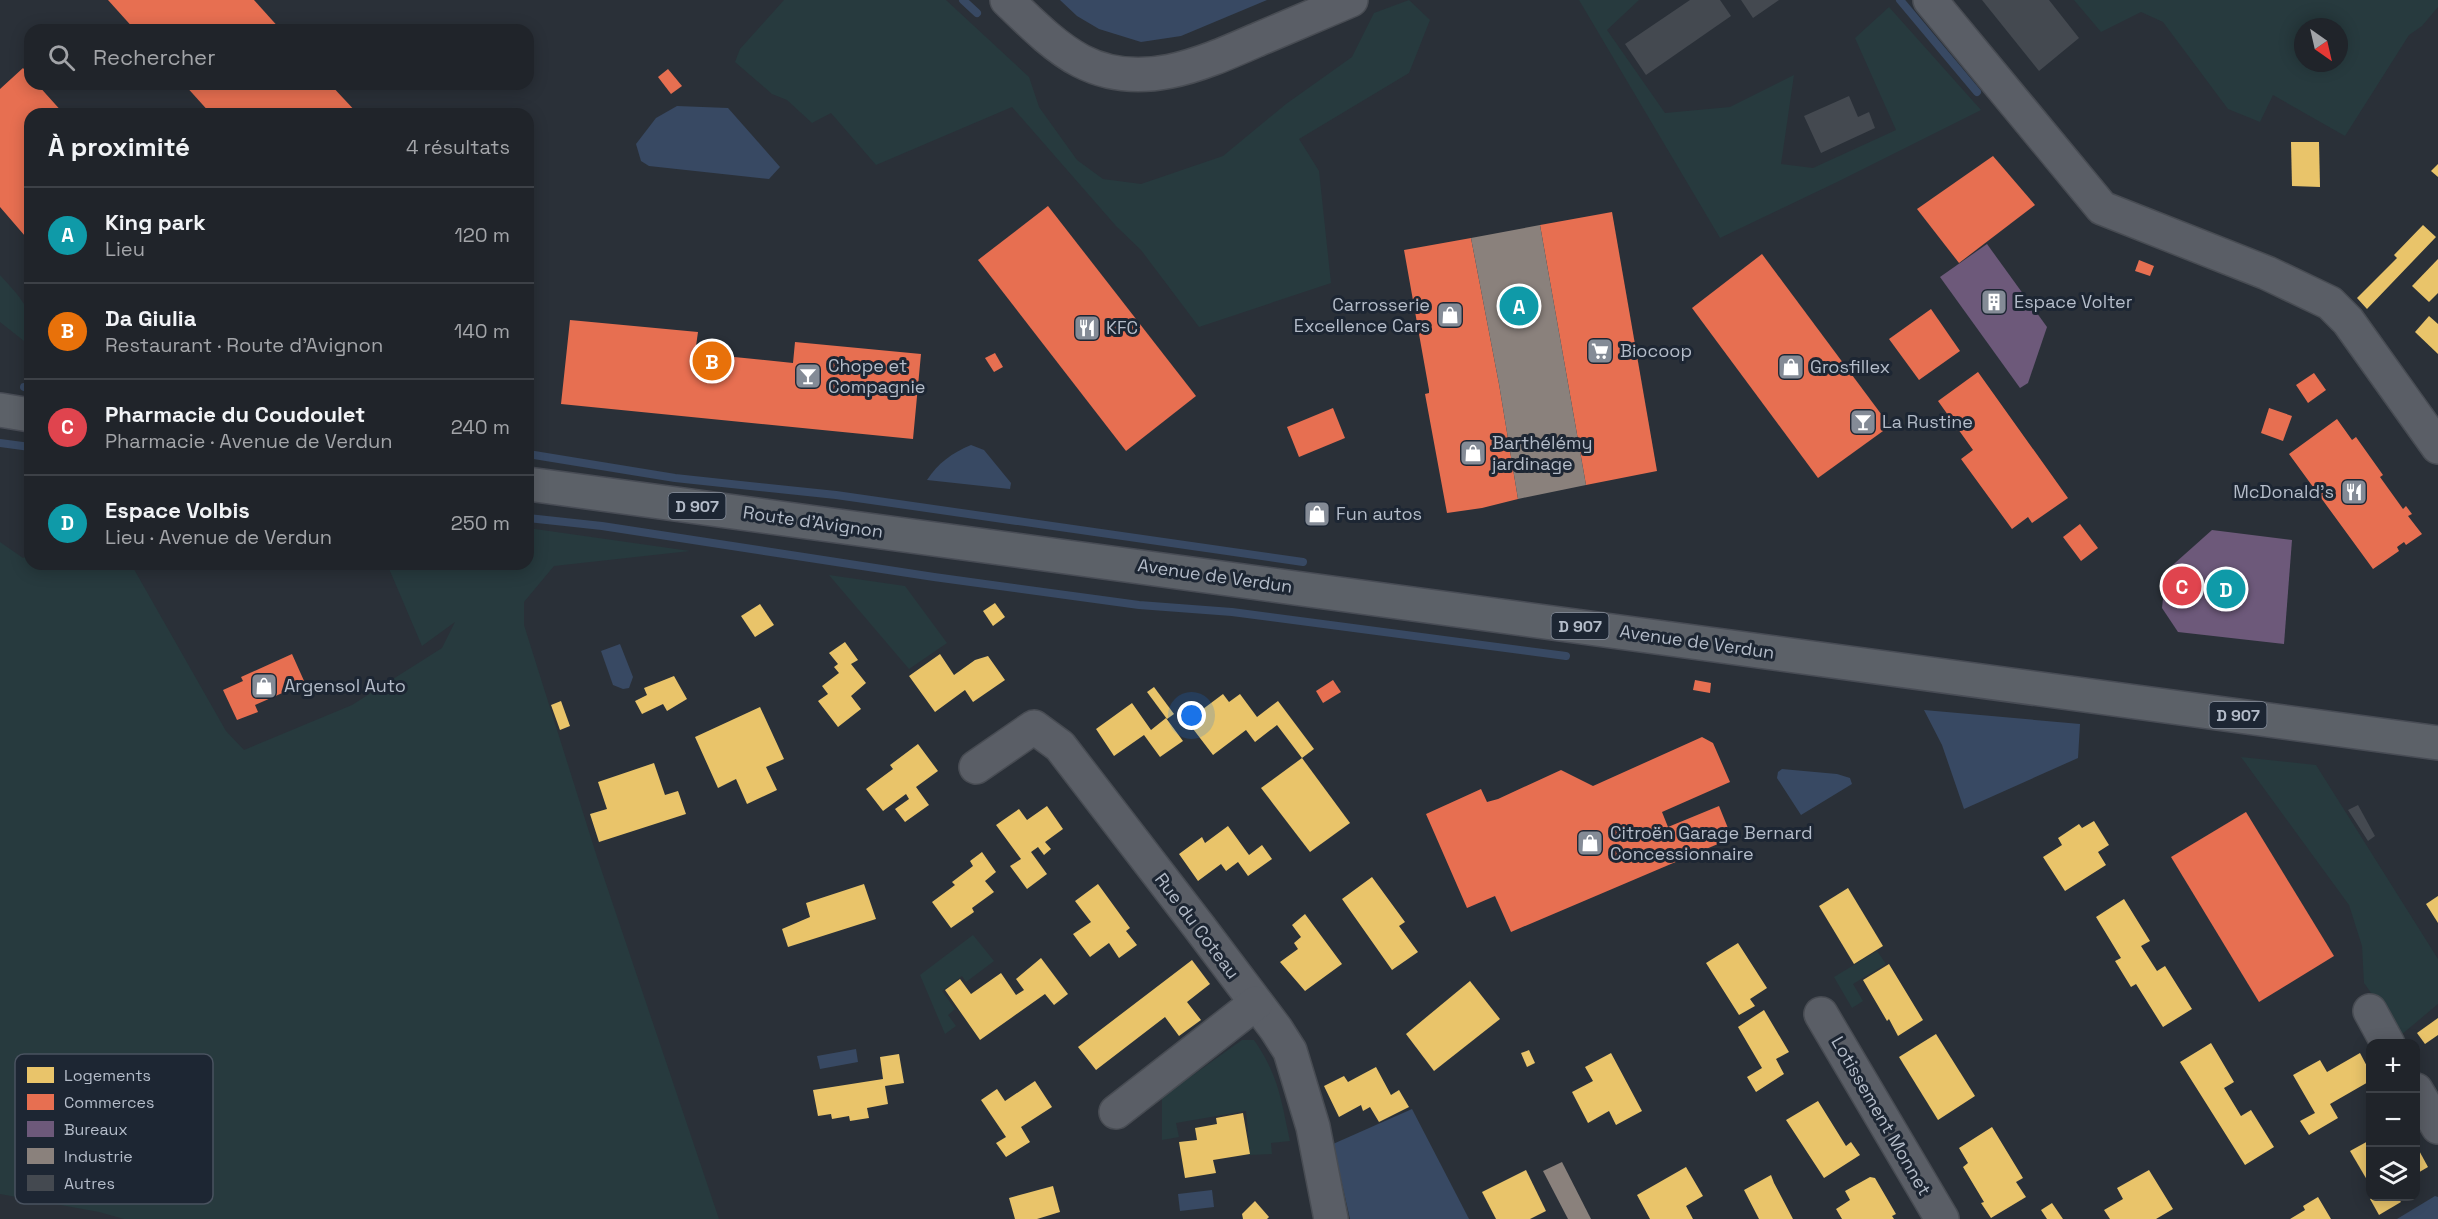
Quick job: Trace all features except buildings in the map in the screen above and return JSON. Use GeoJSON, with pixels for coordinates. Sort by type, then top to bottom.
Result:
{"type":"FeatureCollection","features":[{"type":"Feature","properties":{"kind":"main road"},"geometry":{"type":"LineString","coordinates":[[0,410],[24,414]]}},
{"type":"Feature","properties":{"kind":"main road","name":"Route d'Avignon"},"geometry":{"type":"LineString","coordinates":[[534,485],[955,542]]}},
{"type":"Feature","properties":{"kind":"main road","name":"Avenue de Verdun"},"geometry":{"type":"LineString","coordinates":[[955,542],[2438,742]]}},
{"type":"Feature","properties":{"kind":"street"},"geometry":{"type":"LineString","coordinates":[[1007,0],[1053,42],[1080,60],[1104,70],[1135,76],[1168,73],[1203,63],[1351,0]]}},
{"type":"Feature","properties":{"kind":"street"},"geometry":{"type":"LineString","coordinates":[[1930,0],[2102,208],[2267,273],[2330,303],[2348,321],[2438,447]]}},
{"type":"Feature","properties":{"kind":"street","name":"Rue du Coteau"},"geometry":{"type":"LineString","coordinates":[[976,767],[1034,727],[1060,746],[1290,1051],[1313,1127],[1331,1219]]}},
{"type":"Feature","properties":{"kind":"street"},"geometry":{"type":"LineString","coordinates":[[1116,1112],[1256,1003]]}},
{"type":"Feature","properties":{"kind":"street"},"geometry":{"type":"LineString","coordinates":[[2370,1011],[2385,1039]]}},
{"type":"Feature","properties":{"kind":"street","name":"Lotissement Monnet"},"geometry":{"type":"LineString","coordinates":[[1821,1014],[1942,1219]]}},
{"type":"Feature","properties":{"kind":"street"},"geometry":{"type":"LineString","coordinates":[[2417,1093],[2438,1127]]}},
{"type":"Feature","properties":{"kind":"green space"},"geometry":{"type":"Polygon","coordinates":[[[784,0],[946,0],[1029,77],[1039,107],[1077,160],[1103,179],[1141,184],[1223,156],[1286,104],[1352,57],[1374,13],[1409,0],[1430,20],[1409,73],[1299,139],[1319,171],[1331,283],[1199,327],[1141,250],[1116,226],[1012,107],[876,165],[831,113],[812,123],[787,100],[772,94],[735,62],[740,49],[784,0]]]}},
{"type":"Feature","properties":{"kind":"green space"},"geometry":{"type":"Polygon","coordinates":[[[1579,0],[1639,0],[1607,30],[1665,113],[1730,107],[1794,75],[1781,164],[1813,168],[1896,130],[1855,38],[1889,7],[1981,110],[1720,238],[1579,0]]]}},
{"type":"Feature","properties":{"kind":"green space"},"geometry":{"type":"Polygon","coordinates":[[[2074,0],[2438,0],[2438,7],[2422,26],[2409,35],[2345,136],[2273,95],[2260,122],[2228,109],[2163,22],[2141,12],[2101,32],[2074,0]]]}},
{"type":"Feature","properties":{"kind":"green space"},"geometry":{"type":"Polygon","coordinates":[[[0,275],[24,304],[24,341],[0,322],[0,275]]]}},
{"type":"Feature","properties":{"kind":"green space"},"geometry":{"type":"Polygon","coordinates":[[[534,529],[690,551],[554,566],[524,602],[524,625],[597,857],[719,1219],[124,1219],[55,1204],[213,1204],[213,1054],[15,1054],[15,1197],[0,1194],[0,542],[24,558],[24,570],[134,570],[226,731],[244,750],[352,705],[442,648],[455,622],[422,646],[390,570],[534,570],[534,529]]]}},
{"type":"Feature","properties":{"kind":"green space"},"geometry":{"type":"Polygon","coordinates":[[[829,575],[905,586],[947,643],[909,669],[829,575]]]}},
{"type":"Feature","properties":{"kind":"green space"},"geometry":{"type":"Polygon","coordinates":[[[2241,757],[2316,765],[2438,959],[2438,1004],[2401,1035],[2364,983],[2362,946],[2349,905],[2241,757]]]}},
{"type":"Feature","properties":{"kind":"green space"},"geometry":{"type":"Polygon","coordinates":[[[973,935],[994,961],[966,982],[962,976],[942,991],[955,1009],[948,1015],[956,1026],[945,1034],[920,975],[973,935]]]}},
{"type":"Feature","properties":{"kind":"green space"},"geometry":{"type":"Polygon","coordinates":[[[1877,951],[1886,964],[1853,984],[1863,1001],[1852,1008],[1834,977],[1877,951]]]}},
{"type":"Feature","properties":{"kind":"green space"},"geometry":{"type":"Polygon","coordinates":[[[1242,1040],[1254,1040],[1269,1065],[1278,1089],[1290,1141],[1271,1143],[1272,1154],[1250,1155],[1246,1111],[1176,1123],[1179,1137],[1162,1140],[1162,1097],[1242,1040]]]}},
{"type":"Feature","properties":{"kind":"water"},"geometry":{"type":"Polygon","coordinates":[[[1060,0],[1267,0],[1181,36],[1141,42],[1099,29],[1077,16],[1060,0]]]}},
{"type":"Feature","properties":{"kind":"water"},"geometry":{"type":"Polygon","coordinates":[[[677,106],[728,108],[780,167],[769,179],[649,166],[641,161],[636,144],[656,118],[677,106]]]}},
{"type":"Feature","properties":{"kind":"water"},"geometry":{"type":"Polygon","coordinates":[[[971,445],[984,450],[1011,483],[1010,489],[927,480],[946,459],[971,445]]]}},
{"type":"Feature","properties":{"kind":"water"},"geometry":{"type":"Polygon","coordinates":[[[620,644],[633,677],[629,688],[623,689],[613,685],[601,651],[620,644]]]}},
{"type":"Feature","properties":{"kind":"water"},"geometry":{"type":"Polygon","coordinates":[[[1924,710],[2080,724],[2078,758],[1964,809],[1942,745],[1924,710]]]}},
{"type":"Feature","properties":{"kind":"water"},"geometry":{"type":"Polygon","coordinates":[[[1782,769],[1837,774],[1850,778],[1852,784],[1801,815],[1777,778],[1778,772],[1782,769]]]}},
{"type":"Feature","properties":{"kind":"water"},"geometry":{"type":"Polygon","coordinates":[[[856,1049],[858,1062],[820,1069],[817,1056],[856,1049]]]}},
{"type":"Feature","properties":{"kind":"water"},"geometry":{"type":"Polygon","coordinates":[[[1412,1109],[1469,1219],[1350,1219],[1333,1144],[1412,1109]]]}},
{"type":"Feature","properties":{"kind":"water"},"geometry":{"type":"Polygon","coordinates":[[[1212,1190],[1214,1207],[1180,1211],[1178,1194],[1212,1190]]]}},
{"type":"Feature","properties":{"kind":"water"},"geometry":{"type":"Polygon","coordinates":[[[2435,1196],[2438,1197],[2438,1219],[2397,1219],[2435,1196]]]}},
{"type":"Feature","properties":{"kind":"waterway"},"geometry":{"type":"LineString","coordinates":[[963,0],[977,13]]}},
{"type":"Feature","properties":{"kind":"waterway"},"geometry":{"type":"LineString","coordinates":[[1900,0],[1977,92]]}},
{"type":"Feature","properties":{"kind":"waterway"},"geometry":{"type":"LineString","coordinates":[[0,443],[24,446]]}},
{"type":"Feature","properties":{"kind":"waterway"},"geometry":{"type":"LineString","coordinates":[[534,455],[675,478],[836,495],[1303,562]]}},
{"type":"Feature","properties":{"kind":"waterway"},"geometry":{"type":"LineString","coordinates":[[534,519],[602,526],[934,577],[1139,605],[1232,612],[1566,656]]}},
{"type":"Feature","properties":{"kind":"place","name":"Espace Volter"},"geometry":{"type":"Point","coordinates":[1994,302]}},
{"type":"Feature","properties":{"kind":"place","name":"King park"},"geometry":{"type":"Point","coordinates":[1519,306]}},
{"type":"Feature","properties":{"kind":"place","name":"Carrosserie Excellence Cars"},"geometry":{"type":"Point","coordinates":[1450,315]}},
{"type":"Feature","properties":{"kind":"place","name":"KFC"},"geometry":{"type":"Point","coordinates":[1087,328]}},
{"type":"Feature","properties":{"kind":"place","name":"Biocoop"},"geometry":{"type":"Point","coordinates":[1600,351]}},
{"type":"Feature","properties":{"kind":"place","name":"Da Giulia"},"geometry":{"type":"Point","coordinates":[712,361]}},
{"type":"Feature","properties":{"kind":"place","name":"Grosfillex"},"geometry":{"type":"Point","coordinates":[1791,367]}},
{"type":"Feature","properties":{"kind":"place","name":"Chope et Compagnie"},"geometry":{"type":"Point","coordinates":[808,376]}},
{"type":"Feature","properties":{"kind":"place","name":"La Rustine"},"geometry":{"type":"Point","coordinates":[1863,422]}},
{"type":"Feature","properties":{"kind":"place","name":"Barthélémy jardinage"},"geometry":{"type":"Point","coordinates":[1473,453]}},
{"type":"Feature","properties":{"kind":"place","name":"McDonald's"},"geometry":{"type":"Point","coordinates":[2354,492]}},
{"type":"Feature","properties":{"kind":"place","name":"Fun autos"},"geometry":{"type":"Point","coordinates":[1317,514]}},
{"type":"Feature","properties":{"kind":"place","name":"Pharmacie du Coudoulet"},"geometry":{"type":"Point","coordinates":[2182,586]}},
{"type":"Feature","properties":{"kind":"place","name":"Espace Volbis"},"geometry":{"type":"Point","coordinates":[2226,589]}},
{"type":"Feature","properties":{"kind":"place","name":"Argensol Auto"},"geometry":{"type":"Point","coordinates":[264,686]}},
{"type":"Feature","properties":{"kind":"place","name":"Citroën Garage Bernard Concessionnaire"},"geometry":{"type":"Point","coordinates":[1590,843]}}]}
